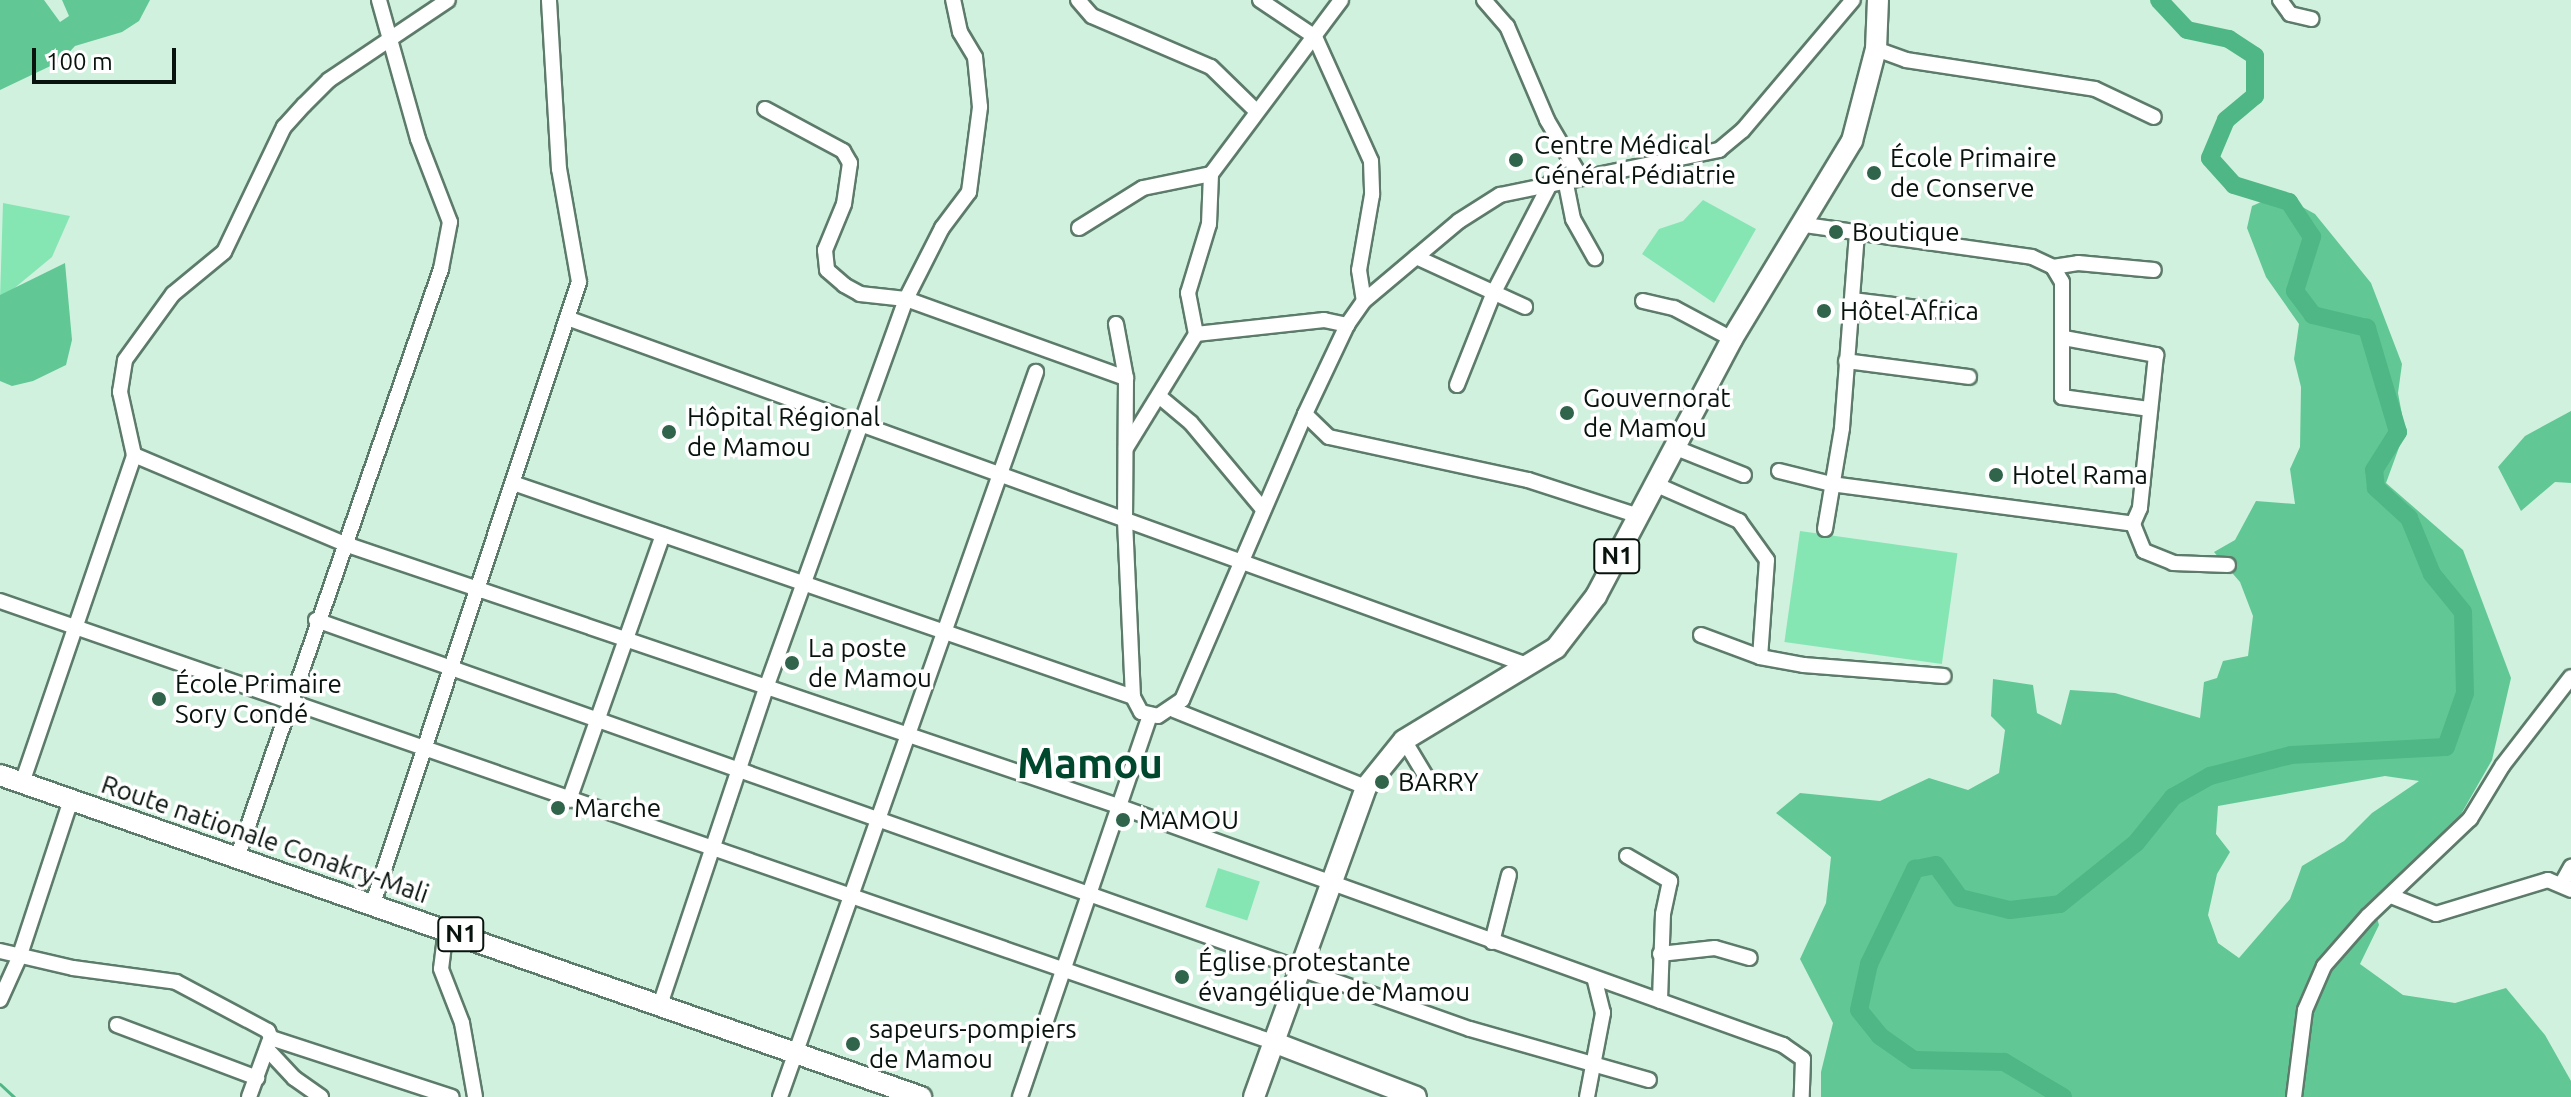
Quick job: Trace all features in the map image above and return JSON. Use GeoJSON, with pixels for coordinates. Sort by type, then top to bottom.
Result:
{"type":"FeatureCollection","features":[{"type":"Feature","properties":{"kind":"highway","name":"N1"},"geometry":{"type":"LineString","coordinates":[[1254,1097],[1366,787],[1404,740],[1556,648],[1596,596],[1732,339],[1805,225],[1852,141],[1876,49],[1878,0]]}},
{"type":"Feature","properties":{"kind":"highway","name":"Route nationale Conakry-Mali"},"geometry":{"type":"LineString","coordinates":[[0,775],[238,855],[921,1097]]}},
{"type":"Feature","properties":{"kind":"highway"},"geometry":{"type":"LineString","coordinates":[[1273,1042],[1416,1097]]}},
{"type":"Feature","properties":{"kind":"street"},"geometry":{"type":"LineString","coordinates":[[238,855],[342,543],[441,269],[450,222],[418,139],[379,0]]}},
{"type":"Feature","properties":{"kind":"street"},"geometry":{"type":"LineString","coordinates":[[22,783],[134,455],[120,392],[125,360],[173,294],[224,252],[284,127],[329,80],[448,0]]}},
{"type":"Feature","properties":{"kind":"street"},"geometry":{"type":"LineString","coordinates":[[373,903],[428,750],[579,282],[578,256],[559,169],[549,0]]}},
{"type":"Feature","properties":{"kind":"street"},"geometry":{"type":"LineString","coordinates":[[660,1005],[766,688],[906,299],[942,228],[969,192],[980,107],[975,57],[960,32],[953,0]]}},
{"type":"Feature","properties":{"kind":"street"},"geometry":{"type":"LineString","coordinates":[[1078,0],[1092,16],[1211,67],[1255,110]]}},
{"type":"Feature","properties":{"kind":"street"},"geometry":{"type":"LineString","coordinates":[[1260,0],[1315,37],[1365,145],[1374,176],[1359,270],[1364,301]]}},
{"type":"Feature","properties":{"kind":"street"},"geometry":{"type":"LineString","coordinates":[[1126,448],[1196,334],[1188,293],[1209,224],[1211,174],[1255,110],[1341,0]]}},
{"type":"Feature","properties":{"kind":"street"},"geometry":{"type":"LineString","coordinates":[[1484,0],[1507,26],[1547,120],[1565,179],[1573,219],[1595,258]]}},
{"type":"Feature","properties":{"kind":"street"},"geometry":{"type":"LineString","coordinates":[[1174,710],[1305,414],[1347,325],[1364,301],[1416,257],[1500,195],[1565,179],[1719,150],[1743,130],[1853,0]]}},
{"type":"Feature","properties":{"kind":"street"},"geometry":{"type":"LineString","coordinates":[[2280,0],[2290,14],[2311,19]]}},
{"type":"Feature","properties":{"kind":"street"},"geometry":{"type":"LineString","coordinates":[[1876,49],[1906,60],[2095,89],[2154,117]]}},
{"type":"Feature","properties":{"kind":"street"},"geometry":{"type":"LineString","coordinates":[[765,109],[843,151],[850,163],[844,204],[825,250],[827,270],[860,294],[906,299],[1126,378]]}},
{"type":"Feature","properties":{"kind":"street"},"geometry":{"type":"LineString","coordinates":[[1079,228],[1143,188],[1211,174]]}},
{"type":"Feature","properties":{"kind":"street"},"geometry":{"type":"LineString","coordinates":[[1457,385],[1494,292],[1565,179]]}},
{"type":"Feature","properties":{"kind":"street"},"geometry":{"type":"LineString","coordinates":[[1805,225],[2019,255],[2053,267],[2078,263],[2154,270]]}},
{"type":"Feature","properties":{"kind":"street"},"geometry":{"type":"LineString","coordinates":[[1825,529],[1846,361],[1857,234]]}},
{"type":"Feature","properties":{"kind":"street"},"geometry":{"type":"LineString","coordinates":[[1416,257],[1525,307]]}},
{"type":"Feature","properties":{"kind":"street"},"geometry":{"type":"LineString","coordinates":[[2053,267],[2062,282],[2062,397],[2150,409]]}},
{"type":"Feature","properties":{"kind":"street"},"geometry":{"type":"LineString","coordinates":[[1852,300],[1959,313]]}},
{"type":"Feature","properties":{"kind":"street"},"geometry":{"type":"LineString","coordinates":[[1643,301],[1674,308],[1732,339]]}},
{"type":"Feature","properties":{"kind":"street"},"geometry":{"type":"LineString","coordinates":[[567,318],[1530,666]]}},
{"type":"Feature","properties":{"kind":"street"},"geometry":{"type":"LineString","coordinates":[[1196,334],[1324,320],[1347,325]]}},
{"type":"Feature","properties":{"kind":"street"},"geometry":{"type":"LineString","coordinates":[[1116,324],[1126,378],[1125,521],[1133,697]]}},
{"type":"Feature","properties":{"kind":"street"},"geometry":{"type":"LineString","coordinates":[[2064,338],[2152,351],[2156,355],[2140,508],[2133,524],[2144,551],[2173,563],[2228,565]]}},
{"type":"Feature","properties":{"kind":"street"},"geometry":{"type":"LineString","coordinates":[[1846,361],[1969,377]]}},
{"type":"Feature","properties":{"kind":"street"},"geometry":{"type":"LineString","coordinates":[[780,1097],[1036,372]]}},
{"type":"Feature","properties":{"kind":"street"},"geometry":{"type":"LineString","coordinates":[[1160,397],[1191,423],[1263,509]]}},
{"type":"Feature","properties":{"kind":"street"},"geometry":{"type":"LineString","coordinates":[[1305,414],[1329,437],[1528,480],[1639,516]]}},
{"type":"Feature","properties":{"kind":"street"},"geometry":{"type":"LineString","coordinates":[[1676,448],[1744,475]]}},
{"type":"Feature","properties":{"kind":"street"},"geometry":{"type":"LineString","coordinates":[[134,455],[342,543],[1118,806],[1783,1045],[1803,1059],[1802,1097]]}},
{"type":"Feature","properties":{"kind":"street"},"geometry":{"type":"LineString","coordinates":[[1779,471],[1831,484],[2133,524]]}},
{"type":"Feature","properties":{"kind":"street"},"geometry":{"type":"LineString","coordinates":[[513,483],[1133,697],[1150,715]]}},
{"type":"Feature","properties":{"kind":"street"},"geometry":{"type":"LineString","coordinates":[[1657,485],[1739,521],[1767,560],[1760,657]]}},
{"type":"Feature","properties":{"kind":"street"},"geometry":{"type":"LineString","coordinates":[[569,800],[663,535]]}},
{"type":"Feature","properties":{"kind":"street"},"geometry":{"type":"LineString","coordinates":[[0,601],[1273,1042]]}},
{"type":"Feature","properties":{"kind":"street"},"geometry":{"type":"LineString","coordinates":[[316,620],[1301,967],[1594,1068],[1649,1080]]}},
{"type":"Feature","properties":{"kind":"street"},"geometry":{"type":"LineString","coordinates":[[1701,635],[1760,657],[1944,676]]}},
{"type":"Feature","properties":{"kind":"street"},"geometry":{"type":"LineString","coordinates":[[2294,1097],[2305,1010],[2324,966],[2470,819],[2503,765],[2571,677]]}},
{"type":"Feature","properties":{"kind":"street"},"geometry":{"type":"LineString","coordinates":[[1150,715],[1174,710],[1366,787]]}},
{"type":"Feature","properties":{"kind":"street"},"geometry":{"type":"LineString","coordinates":[[1020,1097],[1150,715]]}},
{"type":"Feature","properties":{"kind":"street"},"geometry":{"type":"LineString","coordinates":[[1404,740],[1428,780]]}},
{"type":"Feature","properties":{"kind":"street"},"geometry":{"type":"LineString","coordinates":[[0,1000],[19,958],[71,800]]}},
{"type":"Feature","properties":{"kind":"street"},"geometry":{"type":"LineString","coordinates":[[1627,856],[1670,881],[1660,954],[1660,1001]]}},
{"type":"Feature","properties":{"kind":"street"},"geometry":{"type":"LineString","coordinates":[[2391,896],[2436,914],[2548,880],[2566,888],[2571,867]]}},
{"type":"Feature","properties":{"kind":"street"},"geometry":{"type":"LineString","coordinates":[[1492,942],[1509,875]]}},
{"type":"Feature","properties":{"kind":"street"},"geometry":{"type":"LineString","coordinates":[[446,929],[441,969],[462,1023],[475,1097]]}},
{"type":"Feature","properties":{"kind":"street"},"geometry":{"type":"LineString","coordinates":[[1660,954],[1715,948],[1750,958]]}},
{"type":"Feature","properties":{"kind":"street"},"geometry":{"type":"LineString","coordinates":[[0,951],[19,958],[176,982],[269,1043],[452,1097]]}},
{"type":"Feature","properties":{"kind":"street"},"geometry":{"type":"LineString","coordinates":[[1587,1097],[1603,1013],[1594,978]]}},
{"type":"Feature","properties":{"kind":"street"},"geometry":{"type":"LineString","coordinates":[[117,1025],[257,1078]]}},
{"type":"Feature","properties":{"kind":"street"},"geometry":{"type":"LineString","coordinates":[[249,1097],[269,1043]]}},
{"type":"Feature","properties":{"kind":"street"},"geometry":{"type":"LineString","coordinates":[[269,1043],[294,1078],[321,1097]]}},
{"type":"Feature","properties":{"kind":"green space"},"geometry":{"type":"Polygon","coordinates":[[[0,0],[44,0],[60,22],[69,16],[62,0],[150,0],[139,21],[122,32],[75,46],[61,61],[0,90],[0,0]]]}},
{"type":"Feature","properties":{"kind":"green space"},"geometry":{"type":"Polygon","coordinates":[[[2279,194],[2315,214],[2371,283],[2402,364],[2398,393],[2405,431],[2386,483],[2463,550],[2511,678],[2492,760],[2460,816],[2374,907],[2379,925],[2360,964],[2403,995],[2455,1003],[2506,988],[2545,1035],[2571,1081],[2571,1097],[1821,1097],[1821,1072],[1833,1023],[1800,959],[1826,903],[1831,857],[1776,813],[1800,793],[1880,801],[1929,778],[1968,790],[1999,773],[2005,730],[1991,716],[1993,679],[2033,685],[2037,713],[2061,725],[2070,690],[2115,693],[2200,718],[2204,682],[2217,678],[2223,661],[2248,656],[2253,616],[2240,582],[2214,552],[2235,540],[2256,501],[2295,504],[2290,469],[2300,447],[2301,387],[2294,359],[2299,324],[2266,277],[2247,228],[2252,206],[2279,194]],[[2385,776],[2218,806],[2216,834],[2230,852],[2217,874],[2208,915],[2218,943],[2239,958],[2290,899],[2302,866],[2344,841],[2372,813],[2419,781],[2385,776]]]}},
{"type":"Feature","properties":{"kind":"green space"},"geometry":{"type":"Polygon","coordinates":[[[1703,200],[1756,229],[1714,303],[1642,254],[1659,229],[1683,221],[1703,200]]]}},
{"type":"Feature","properties":{"kind":"green space"},"geometry":{"type":"Polygon","coordinates":[[[3,203],[70,216],[52,257],[0,300],[3,203]]]}},
{"type":"Feature","properties":{"kind":"green space"},"geometry":{"type":"Polygon","coordinates":[[[65,263],[72,340],[66,365],[33,381],[12,386],[0,381],[0,295],[65,263]]]}},
{"type":"Feature","properties":{"kind":"green space"},"geometry":{"type":"Polygon","coordinates":[[[2571,411],[2571,483],[2555,482],[2521,511],[2498,467],[2525,436],[2571,411]]]}},
{"type":"Feature","properties":{"kind":"green space"},"geometry":{"type":"Polygon","coordinates":[[[1800,531],[1957,553],[1942,664],[1784,642],[1800,531]]]}},
{"type":"Feature","properties":{"kind":"green space"},"geometry":{"type":"Polygon","coordinates":[[[1218,868],[1260,882],[1247,921],[1205,907],[1218,868]]]}},
{"type":"Feature","properties":{"kind":"waterway"},"geometry":{"type":"LineString","coordinates":[[2063,1097],[2004,1062],[1914,1060],[1880,1036],[1859,1010],[1869,964],[1915,869],[1936,865],[1960,898],[2010,910],[2060,904],[2136,843],[2173,797],[2210,776],[2291,755],[2446,747],[2465,693],[2463,612],[2432,574],[2409,518],[2376,488],[2374,470],[2398,432],[2367,328],[2313,315],[2295,291],[2312,237],[2289,202],[2234,185],[2210,158],[2226,120],[2255,96],[2255,56],[2229,39],[2187,30],[2159,0]]}},
{"type":"Feature","properties":{"kind":"waterway"},"geometry":{"type":"LineString","coordinates":[[0,1084],[14,1097]]}},
{"type":"Feature","properties":{"kind":"place","name":"Centre Médical Général Pédiatrie"},"geometry":{"type":"Point","coordinates":[1516,160]}},
{"type":"Feature","properties":{"kind":"place","name":"École Primaire de Conserve"},"geometry":{"type":"Point","coordinates":[1874,173]}},
{"type":"Feature","properties":{"kind":"place","name":"Boutique"},"geometry":{"type":"Point","coordinates":[1836,232]}},
{"type":"Feature","properties":{"kind":"place","name":"Hôtel Africa"},"geometry":{"type":"Point","coordinates":[1824,311]}},
{"type":"Feature","properties":{"kind":"place","name":"Gouvernorat de Mamou"},"geometry":{"type":"Point","coordinates":[1567,413]}},
{"type":"Feature","properties":{"kind":"place","name":"Hôpital Régional de Mamou"},"geometry":{"type":"Point","coordinates":[669,432]}},
{"type":"Feature","properties":{"kind":"place","name":"Hotel Rama"},"geometry":{"type":"Point","coordinates":[1996,475]}},
{"type":"Feature","properties":{"kind":"place","name":"La poste de Mamou"},"geometry":{"type":"Point","coordinates":[792,663]}},
{"type":"Feature","properties":{"kind":"place","name":"École Primaire Sory Condé"},"geometry":{"type":"Point","coordinates":[159,699]}},
{"type":"Feature","properties":{"kind":"place","name":"BARRY"},"geometry":{"type":"Point","coordinates":[1382,782]}},
{"type":"Feature","properties":{"kind":"place","name":"Marche"},"geometry":{"type":"Point","coordinates":[558,808]}},
{"type":"Feature","properties":{"kind":"place","name":"MAMOU"},"geometry":{"type":"Point","coordinates":[1123,820]}},
{"type":"Feature","properties":{"kind":"place","name":"Église protestante évangélique de Mamou"},"geometry":{"type":"Point","coordinates":[1182,977]}},
{"type":"Feature","properties":{"kind":"place","name":"sapeurs-pompiers de Mamou"},"geometry":{"type":"Point","coordinates":[853,1044]}},
{"type":"Feature","properties":{"kind":"district","name":"Mamou"},"geometry":{"type":"Point","coordinates":[1090,763]}}]}
